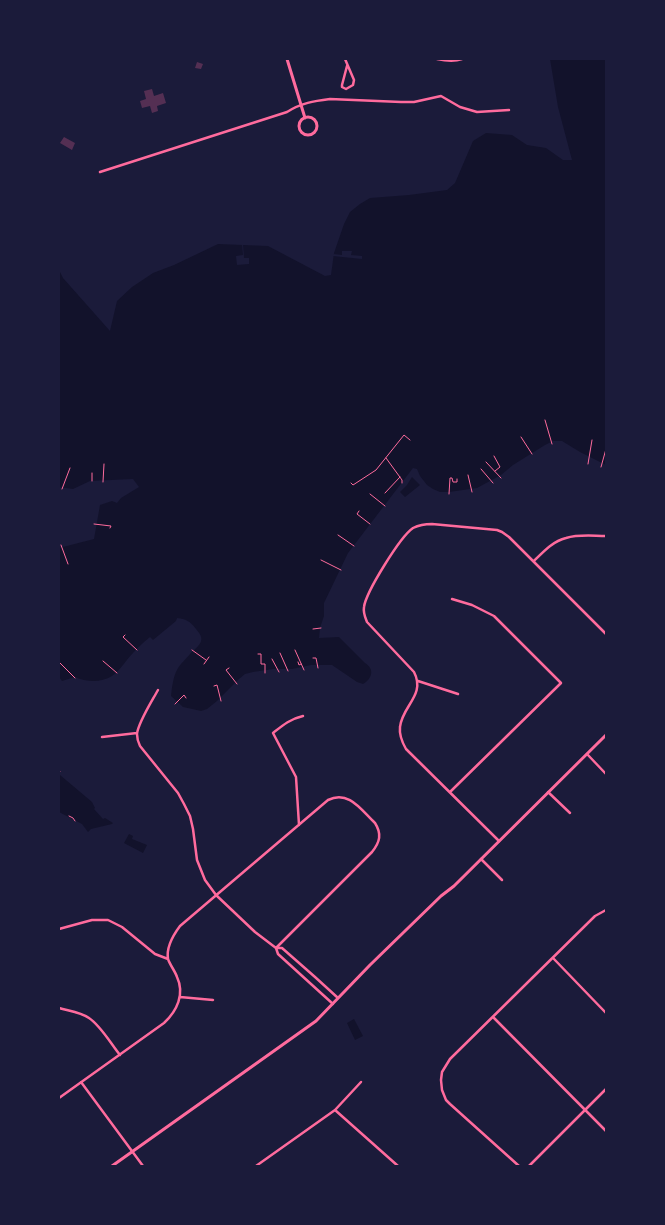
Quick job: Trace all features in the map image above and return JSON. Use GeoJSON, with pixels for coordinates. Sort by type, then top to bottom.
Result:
{"type":"FeatureCollection","features":[{"type":"Feature","properties":{"kind":"street"},"geometry":{"type":"LineString","coordinates":[[287,59],[304,118]]}},
{"type":"Feature","properties":{"kind":"street"},"geometry":{"type":"LineString","coordinates":[[345,59],[354,80],[353,85],[346,89],[342,85],[347,66]]}},
{"type":"Feature","properties":{"kind":"street"},"geometry":{"type":"LineString","coordinates":[[437,59],[444,61],[462,59]]}},
{"type":"Feature","properties":{"kind":"street"},"geometry":{"type":"LineString","coordinates":[[100,172],[287,112],[300,105],[314,101],[330,99],[414,102],[441,96],[460,107],[477,112],[509,110]]}},
{"type":"Feature","properties":{"kind":"street"},"geometry":{"type":"LineString","coordinates":[[304,118],[311,118],[316,121],[316,130],[312,134],[306,135],[300,130],[300,122],[304,118]]}},
{"type":"Feature","properties":{"kind":"street"},"geometry":{"type":"LineString","coordinates":[[499,841],[406,749],[401,739],[400,727],[417,690],[418,681],[414,672],[367,622],[364,612],[367,598],[391,554],[413,528],[423,524],[432,524],[487,529],[502,532],[509,537],[606,634]]}},
{"type":"Feature","properties":{"kind":"street"},"geometry":{"type":"LineString","coordinates":[[534,561],[550,546],[567,538],[606,536]]}},
{"type":"Feature","properties":{"kind":"street"},"geometry":{"type":"LineString","coordinates":[[450,792],[561,683],[494,616],[473,605],[452,599]]}},
{"type":"Feature","properties":{"kind":"street"},"geometry":{"type":"LineString","coordinates":[[418,681],[458,694]]}},
{"type":"Feature","properties":{"kind":"street"},"geometry":{"type":"LineString","coordinates":[[158,690],[139,726],[137,734],[140,746],[178,793],[190,816],[195,851],[205,880],[216,895],[255,932],[276,948],[278,954],[333,1004]]}},
{"type":"Feature","properties":{"kind":"street"},"geometry":{"type":"LineString","coordinates":[[299,824],[296,777],[273,733],[285,723],[303,716]]}},
{"type":"Feature","properties":{"kind":"street"},"geometry":{"type":"LineString","coordinates":[[102,737],[137,734]]}},
{"type":"Feature","properties":{"kind":"street"},"geometry":{"type":"LineString","coordinates":[[112,1166],[307,1029],[606,735]]}},
{"type":"Feature","properties":{"kind":"street"},"geometry":{"type":"LineString","coordinates":[[587,754],[606,774]]}},
{"type":"Feature","properties":{"kind":"street"},"geometry":{"type":"LineString","coordinates":[[548,792],[570,813]]}},
{"type":"Feature","properties":{"kind":"street"},"geometry":{"type":"LineString","coordinates":[[59,1098],[172,1016],[180,997],[180,987],[179,979],[168,959],[169,946],[180,926],[328,800],[343,797],[352,801],[375,824],[380,833],[378,843],[372,852],[276,948]]}},
{"type":"Feature","properties":{"kind":"street"},"geometry":{"type":"LineString","coordinates":[[481,859],[502,880]]}},
{"type":"Feature","properties":{"kind":"street"},"geometry":{"type":"LineString","coordinates":[[519,1166],[450,1104],[442,1090],[442,1072],[450,1060],[595,916],[606,910]]}},
{"type":"Feature","properties":{"kind":"street"},"geometry":{"type":"LineString","coordinates":[[59,929],[92,920],[108,920],[122,927],[155,954],[168,959]]}},
{"type":"Feature","properties":{"kind":"street"},"geometry":{"type":"LineString","coordinates":[[276,948],[282,948],[338,999]]}},
{"type":"Feature","properties":{"kind":"street"},"geometry":{"type":"LineString","coordinates":[[553,958],[606,1012]]}},
{"type":"Feature","properties":{"kind":"street"},"geometry":{"type":"LineString","coordinates":[[180,997],[212,1000]]}},
{"type":"Feature","properties":{"kind":"street"},"geometry":{"type":"LineString","coordinates":[[59,1008],[90,1018],[120,1055]]}},
{"type":"Feature","properties":{"kind":"street"},"geometry":{"type":"LineString","coordinates":[[493,1017],[606,1131]]}},
{"type":"Feature","properties":{"kind":"street"},"geometry":{"type":"LineString","coordinates":[[82,1082],[143,1166]]}},
{"type":"Feature","properties":{"kind":"street"},"geometry":{"type":"LineString","coordinates":[[256,1166],[335,1110],[361,1082]]}},
{"type":"Feature","properties":{"kind":"street"},"geometry":{"type":"LineString","coordinates":[[529,1166],[606,1089]]}},
{"type":"Feature","properties":{"kind":"street"},"geometry":{"type":"LineString","coordinates":[[335,1110],[398,1166]]}},
{"type":"Feature","properties":{"kind":"path"},"geometry":{"type":"LineString","coordinates":[[545,420],[552,444]]}},
{"type":"Feature","properties":{"kind":"path"},"geometry":{"type":"LineString","coordinates":[[351,483],[353,485],[373,470],[377,470],[404,435],[410,440]]}},
{"type":"Feature","properties":{"kind":"path"},"geometry":{"type":"LineString","coordinates":[[521,437],[532,454]]}},
{"type":"Feature","properties":{"kind":"path"},"geometry":{"type":"LineString","coordinates":[[588,464],[592,440]]}},
{"type":"Feature","properties":{"kind":"path"},"geometry":{"type":"LineString","coordinates":[[601,467],[606,449]]}},
{"type":"Feature","properties":{"kind":"path"},"geometry":{"type":"LineString","coordinates":[[494,456],[500,466],[495,471]]}},
{"type":"Feature","properties":{"kind":"path"},"geometry":{"type":"LineString","coordinates":[[387,458],[402,480],[402,483]]}},
{"type":"Feature","properties":{"kind":"path"},"geometry":{"type":"LineString","coordinates":[[383,461],[386,464]]}},
{"type":"Feature","properties":{"kind":"path"},"geometry":{"type":"LineString","coordinates":[[486,462],[500,478]]}},
{"type":"Feature","properties":{"kind":"path"},"geometry":{"type":"LineString","coordinates":[[103,482],[104,464]]}},
{"type":"Feature","properties":{"kind":"path"},"geometry":{"type":"LineString","coordinates":[[62,489],[70,468]]}},
{"type":"Feature","properties":{"kind":"path"},"geometry":{"type":"LineString","coordinates":[[481,468],[493,483]]}},
{"type":"Feature","properties":{"kind":"path"},"geometry":{"type":"LineString","coordinates":[[92,473],[92,481]]}},
{"type":"Feature","properties":{"kind":"path"},"geometry":{"type":"LineString","coordinates":[[468,475],[472,492]]}},
{"type":"Feature","properties":{"kind":"path"},"geometry":{"type":"LineString","coordinates":[[385,492],[400,477]]}},
{"type":"Feature","properties":{"kind":"path"},"geometry":{"type":"LineString","coordinates":[[448,494],[450,478],[452,478],[453,482],[456,482],[456,479]]}},
{"type":"Feature","properties":{"kind":"path"},"geometry":{"type":"LineString","coordinates":[[370,494],[385,506]]}},
{"type":"Feature","properties":{"kind":"path"},"geometry":{"type":"LineString","coordinates":[[359,511],[357,514],[370,524]]}},
{"type":"Feature","properties":{"kind":"path"},"geometry":{"type":"LineString","coordinates":[[94,524],[111,526],[110,528]]}},
{"type":"Feature","properties":{"kind":"path"},"geometry":{"type":"LineString","coordinates":[[338,535],[354,546]]}},
{"type":"Feature","properties":{"kind":"path"},"geometry":{"type":"LineString","coordinates":[[61,544],[68,564]]}},
{"type":"Feature","properties":{"kind":"path"},"geometry":{"type":"LineString","coordinates":[[321,560],[341,570]]}},
{"type":"Feature","properties":{"kind":"path"},"geometry":{"type":"LineString","coordinates":[[313,629],[322,628]]}},
{"type":"Feature","properties":{"kind":"path"},"geometry":{"type":"LineString","coordinates":[[125,635],[123,637],[137,650]]}},
{"type":"Feature","properties":{"kind":"path"},"geometry":{"type":"LineString","coordinates":[[192,650],[206,660]]}},
{"type":"Feature","properties":{"kind":"path"},"geometry":{"type":"LineString","coordinates":[[295,650],[304,670]]}},
{"type":"Feature","properties":{"kind":"path"},"geometry":{"type":"LineString","coordinates":[[280,653],[288,672]]}},
{"type":"Feature","properties":{"kind":"path"},"geometry":{"type":"LineString","coordinates":[[258,654],[261,654],[261,664],[265,664],[265,673]]}},
{"type":"Feature","properties":{"kind":"path"},"geometry":{"type":"LineString","coordinates":[[204,664],[209,657]]}},
{"type":"Feature","properties":{"kind":"path"},"geometry":{"type":"LineString","coordinates":[[312,658],[316,658],[318,668]]}},
{"type":"Feature","properties":{"kind":"path"},"geometry":{"type":"LineString","coordinates":[[272,659],[279,672]]}},
{"type":"Feature","properties":{"kind":"path"},"geometry":{"type":"LineString","coordinates":[[59,662],[75,678]]}},
{"type":"Feature","properties":{"kind":"path"},"geometry":{"type":"LineString","coordinates":[[104,662],[117,673]]}},
{"type":"Feature","properties":{"kind":"path"},"geometry":{"type":"LineString","coordinates":[[298,662],[299,665],[302,664]]}},
{"type":"Feature","properties":{"kind":"path"},"geometry":{"type":"LineString","coordinates":[[280,665],[285,664]]}},
{"type":"Feature","properties":{"kind":"path"},"geometry":{"type":"LineString","coordinates":[[229,668],[226,670],[237,684]]}},
{"type":"Feature","properties":{"kind":"path"},"geometry":{"type":"LineString","coordinates":[[214,686],[216,685],[221,701]]}},
{"type":"Feature","properties":{"kind":"path"},"geometry":{"type":"LineString","coordinates":[[175,704],[184,695],[186,698]]}},
{"type":"Feature","properties":{"kind":"path"},"geometry":{"type":"LineString","coordinates":[[69,816],[74,818],[74,821]]}},
{"type":"Feature","properties":{"kind":"shaded area"},"geometry":{"type":"Polygon","coordinates":[[[550,59],[606,59],[606,465],[562,441],[553,441],[513,465],[501,475],[477,488],[440,492],[427,485],[417,469],[413,468],[348,553],[324,603],[324,616],[319,638],[339,637],[368,665],[371,674],[369,679],[363,684],[332,665],[273,669],[245,674],[207,709],[201,711],[183,707],[171,696],[174,679],[180,666],[199,645],[201,637],[192,624],[177,618],[176,621],[153,640],[150,637],[143,643],[112,676],[98,681],[89,681],[75,677],[62,681],[59,677],[59,548],[94,539],[100,505],[112,501],[117,503],[121,498],[139,487],[133,479],[90,481],[73,489],[59,487],[59,270],[63,278],[110,331],[117,301],[132,287],[153,273],[218,244],[268,246],[325,276],[331,275],[334,253],[350,212],[370,198],[447,190],[455,183],[473,141],[486,133],[512,135],[527,145],[546,148],[563,160],[572,160],[558,107],[550,59]]]}},
{"type":"Feature","properties":{"kind":"shaded area"},"geometry":{"type":"Polygon","coordinates":[[[412,477],[420,485],[405,497],[400,492],[412,477]]]}},
{"type":"Feature","properties":{"kind":"shaded area"},"geometry":{"type":"Polygon","coordinates":[[[59,773],[92,802],[94,809],[103,819],[105,818],[113,823],[91,829],[88,832],[82,824],[59,812],[59,773]]]}},
{"type":"Feature","properties":{"kind":"shaded area"},"geometry":{"type":"Polygon","coordinates":[[[129,834],[133,836],[132,839],[147,845],[143,853],[124,843],[129,834]]]}},
{"type":"Feature","properties":{"kind":"shaded area"},"geometry":{"type":"Polygon","coordinates":[[[354,1019],[363,1036],[355,1040],[347,1023],[354,1019]]]}},
{"type":"Feature","properties":{"kind":"pier"},"geometry":{"type":"Polygon","coordinates":[[[242,244],[244,258],[249,258],[249,264],[237,265],[236,256],[243,255],[242,244]]]}},
{"type":"Feature","properties":{"kind":"pier"},"geometry":{"type":"Polygon","coordinates":[[[342,251],[352,251],[351,255],[362,256],[362,259],[333,256],[333,254],[342,255],[342,251]]]}},
{"type":"Feature","properties":{"kind":"building"},"geometry":{"type":"Polygon","coordinates":[[[197,62],[203,64],[201,69],[195,68],[197,62]]]}},
{"type":"Feature","properties":{"kind":"building"},"geometry":{"type":"Polygon","coordinates":[[[152,89],[154,96],[163,93],[166,103],[157,106],[158,111],[152,113],[150,106],[142,108],[140,101],[146,99],[144,91],[152,89]]]}},
{"type":"Feature","properties":{"kind":"building"},"geometry":{"type":"Polygon","coordinates":[[[64,137],[75,143],[72,150],[60,143],[64,137]]]}}]}
